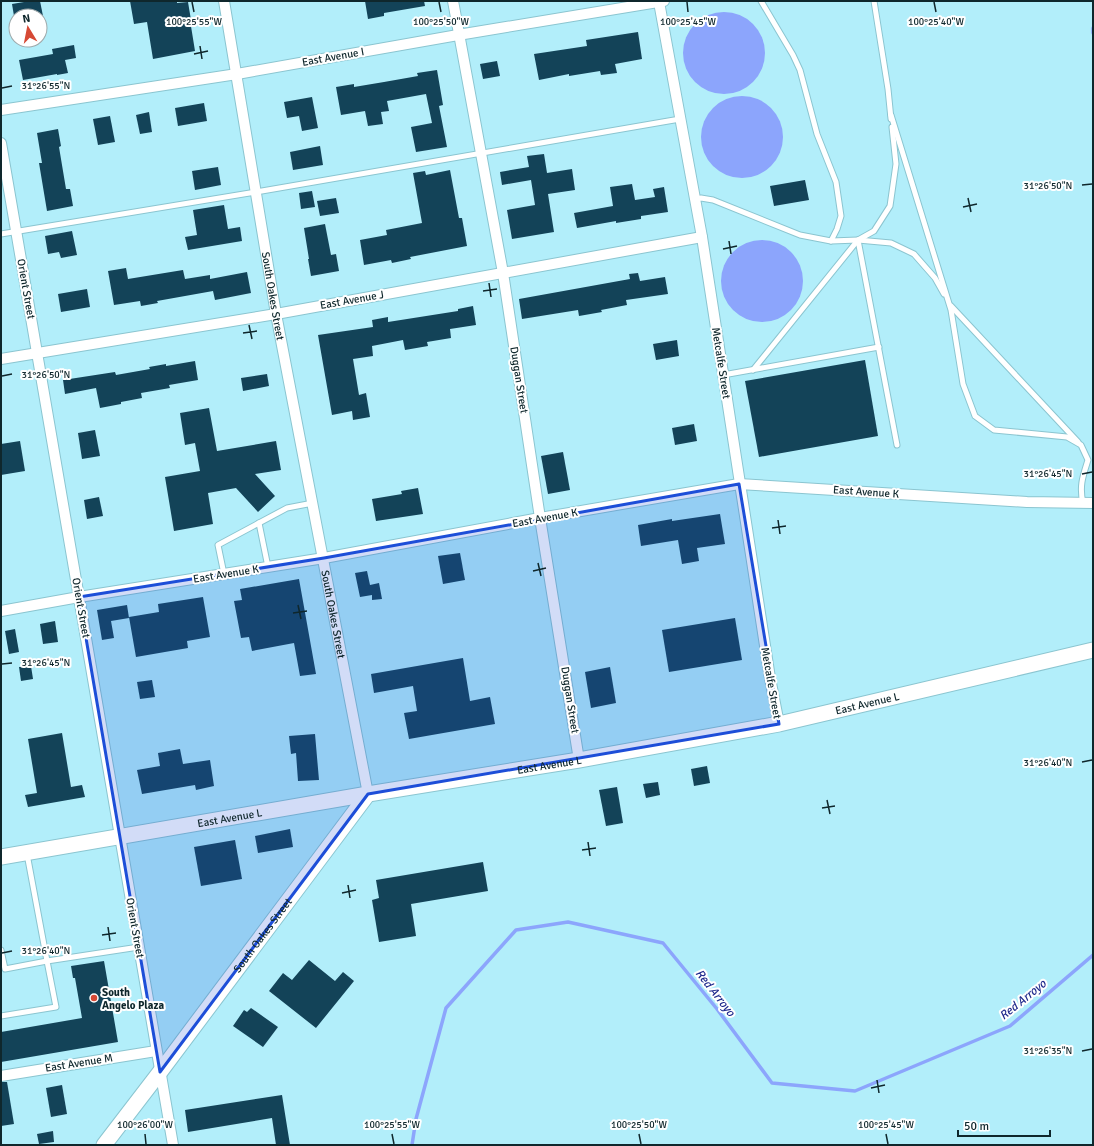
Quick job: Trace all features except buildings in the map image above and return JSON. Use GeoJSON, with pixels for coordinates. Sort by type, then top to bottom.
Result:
{"type":"FeatureCollection","features":[{"type":"Feature","properties":{"kind":"main road","name":"East Avenue L"},"geometry":{"type":"LineString","coordinates":[[1,857],[120,838],[368,794],[579,760],[779,724],[1093,650]]}},
{"type":"Feature","properties":{"kind":"main road","name":"South Oakes Street"},"geometry":{"type":"LineString","coordinates":[[104,1145],[368,794]]}},
{"type":"Feature","properties":{"kind":"street","name":"South Oakes Street"},"geometry":{"type":"LineString","coordinates":[[224,1],[276,314],[324,558],[368,794]]}},
{"type":"Feature","properties":{"kind":"street","name":"Duggan Street"},"geometry":{"type":"LineString","coordinates":[[453,1],[503,273],[540,518],[579,760]]}},
{"type":"Feature","properties":{"kind":"street","name":"East Avenue I"},"geometry":{"type":"LineString","coordinates":[[1,110],[237,74],[458,34],[662,2]]}},
{"type":"Feature","properties":{"kind":"street","name":"Metcalfe Street"},"geometry":{"type":"LineString","coordinates":[[662,2],[680,119],[702,237],[770,678],[779,724]]}},
{"type":"Feature","properties":{"kind":"street","name":"Orient Street"},"geometry":{"type":"LineString","coordinates":[[1,143],[173,1145]]}},
{"type":"Feature","properties":{"kind":"street","name":"East Avenue J"},"geometry":{"type":"LineString","coordinates":[[1,359],[276,314],[702,237]]}},
{"type":"Feature","properties":{"kind":"street","name":"East Avenue K"},"geometry":{"type":"LineString","coordinates":[[1,611],[324,558],[540,518],[740,484],[1027,502],[1088,503]]}},
{"type":"Feature","properties":{"kind":"street","name":"East Avenue M"},"geometry":{"type":"LineString","coordinates":[[1,1076],[156,1051]]}},
{"type":"Feature","properties":{"kind":"lane"},"geometry":{"type":"LineString","coordinates":[[761,1],[793,55],[800,70],[817,134],[836,182],[841,216],[831,241]]}},
{"type":"Feature","properties":{"kind":"lane"},"geometry":{"type":"LineString","coordinates":[[753,370],[858,240],[874,231],[890,206],[896,164],[888,89],[874,1]]}},
{"type":"Feature","properties":{"kind":"lane"},"geometry":{"type":"LineString","coordinates":[[891,116],[949,304],[963,384],[975,416],[994,430],[1067,437],[1082,445]]}},
{"type":"Feature","properties":{"kind":"lane"},"geometry":{"type":"LineString","coordinates":[[1,234],[680,119]]}},
{"type":"Feature","properties":{"kind":"lane"},"geometry":{"type":"LineString","coordinates":[[695,199],[701,198],[713,200],[800,235],[831,241],[858,240],[890,243],[914,254],[935,278],[949,304],[1082,445],[1088,460],[1082,478],[1080,492],[1088,503]]}},
{"type":"Feature","properties":{"kind":"lane"},"geometry":{"type":"LineString","coordinates":[[858,240],[897,445]]}},
{"type":"Feature","properties":{"kind":"lane"},"geometry":{"type":"LineString","coordinates":[[723,375],[879,347]]}},
{"type":"Feature","properties":{"kind":"lane"},"geometry":{"type":"LineString","coordinates":[[224,574],[218,545],[287,508],[313,503]]}},
{"type":"Feature","properties":{"kind":"lane"},"geometry":{"type":"LineString","coordinates":[[260,523],[268,567]]}},
{"type":"Feature","properties":{"kind":"lane"},"geometry":{"type":"LineString","coordinates":[[1,1016],[56,1007],[26,853]]}},
{"type":"Feature","properties":{"kind":"lane"},"geometry":{"type":"LineString","coordinates":[[1,950],[3,969],[139,947]]}},
{"type":"Feature","properties":{"kind":"highlighted area"},"geometry":{"type":"Polygon","coordinates":[[[739,484],[779,724],[368,794],[160,1072],[79,597],[324,558],[739,484]]]}},
{"type":"Feature","properties":{"kind":"water"},"geometry":{"type":"Polygon","coordinates":[[[724,12],[740,15],[753,24],[762,37],[765,53],[762,69],[753,82],[740,91],[724,94],[708,91],[695,82],[686,69],[683,53],[686,37],[695,24],[708,15],[724,12]]]}},
{"type":"Feature","properties":{"kind":"water"},"geometry":{"type":"Polygon","coordinates":[[[742,96],[758,99],[771,108],[780,121],[783,137],[780,153],[771,166],[758,175],[742,178],[726,175],[713,166],[704,153],[701,137],[704,121],[713,108],[726,99],[742,96]]]}},
{"type":"Feature","properties":{"kind":"water"},"geometry":{"type":"Polygon","coordinates":[[[762,240],[778,243],[791,252],[800,265],[803,281],[800,297],[791,310],[778,319],[762,322],[746,319],[733,310],[724,297],[721,281],[724,265],[733,252],[746,243],[762,240]]]}},
{"type":"Feature","properties":{"kind":"waterway"},"geometry":{"type":"LineString","coordinates":[[1093,28],[1093,33]]}},
{"type":"Feature","properties":{"kind":"waterway","name":"Red Arroyo"},"geometry":{"type":"LineString","coordinates":[[412,1145],[416,1119],[446,1008],[516,930],[568,922],[663,943],[717,1009],[772,1083],[855,1091],[1010,1026],[1093,955]]}},
{"type":"Feature","properties":{"kind":"place","name":"South Angelo Plaza"},"geometry":{"type":"Point","coordinates":[94,998]}}]}
